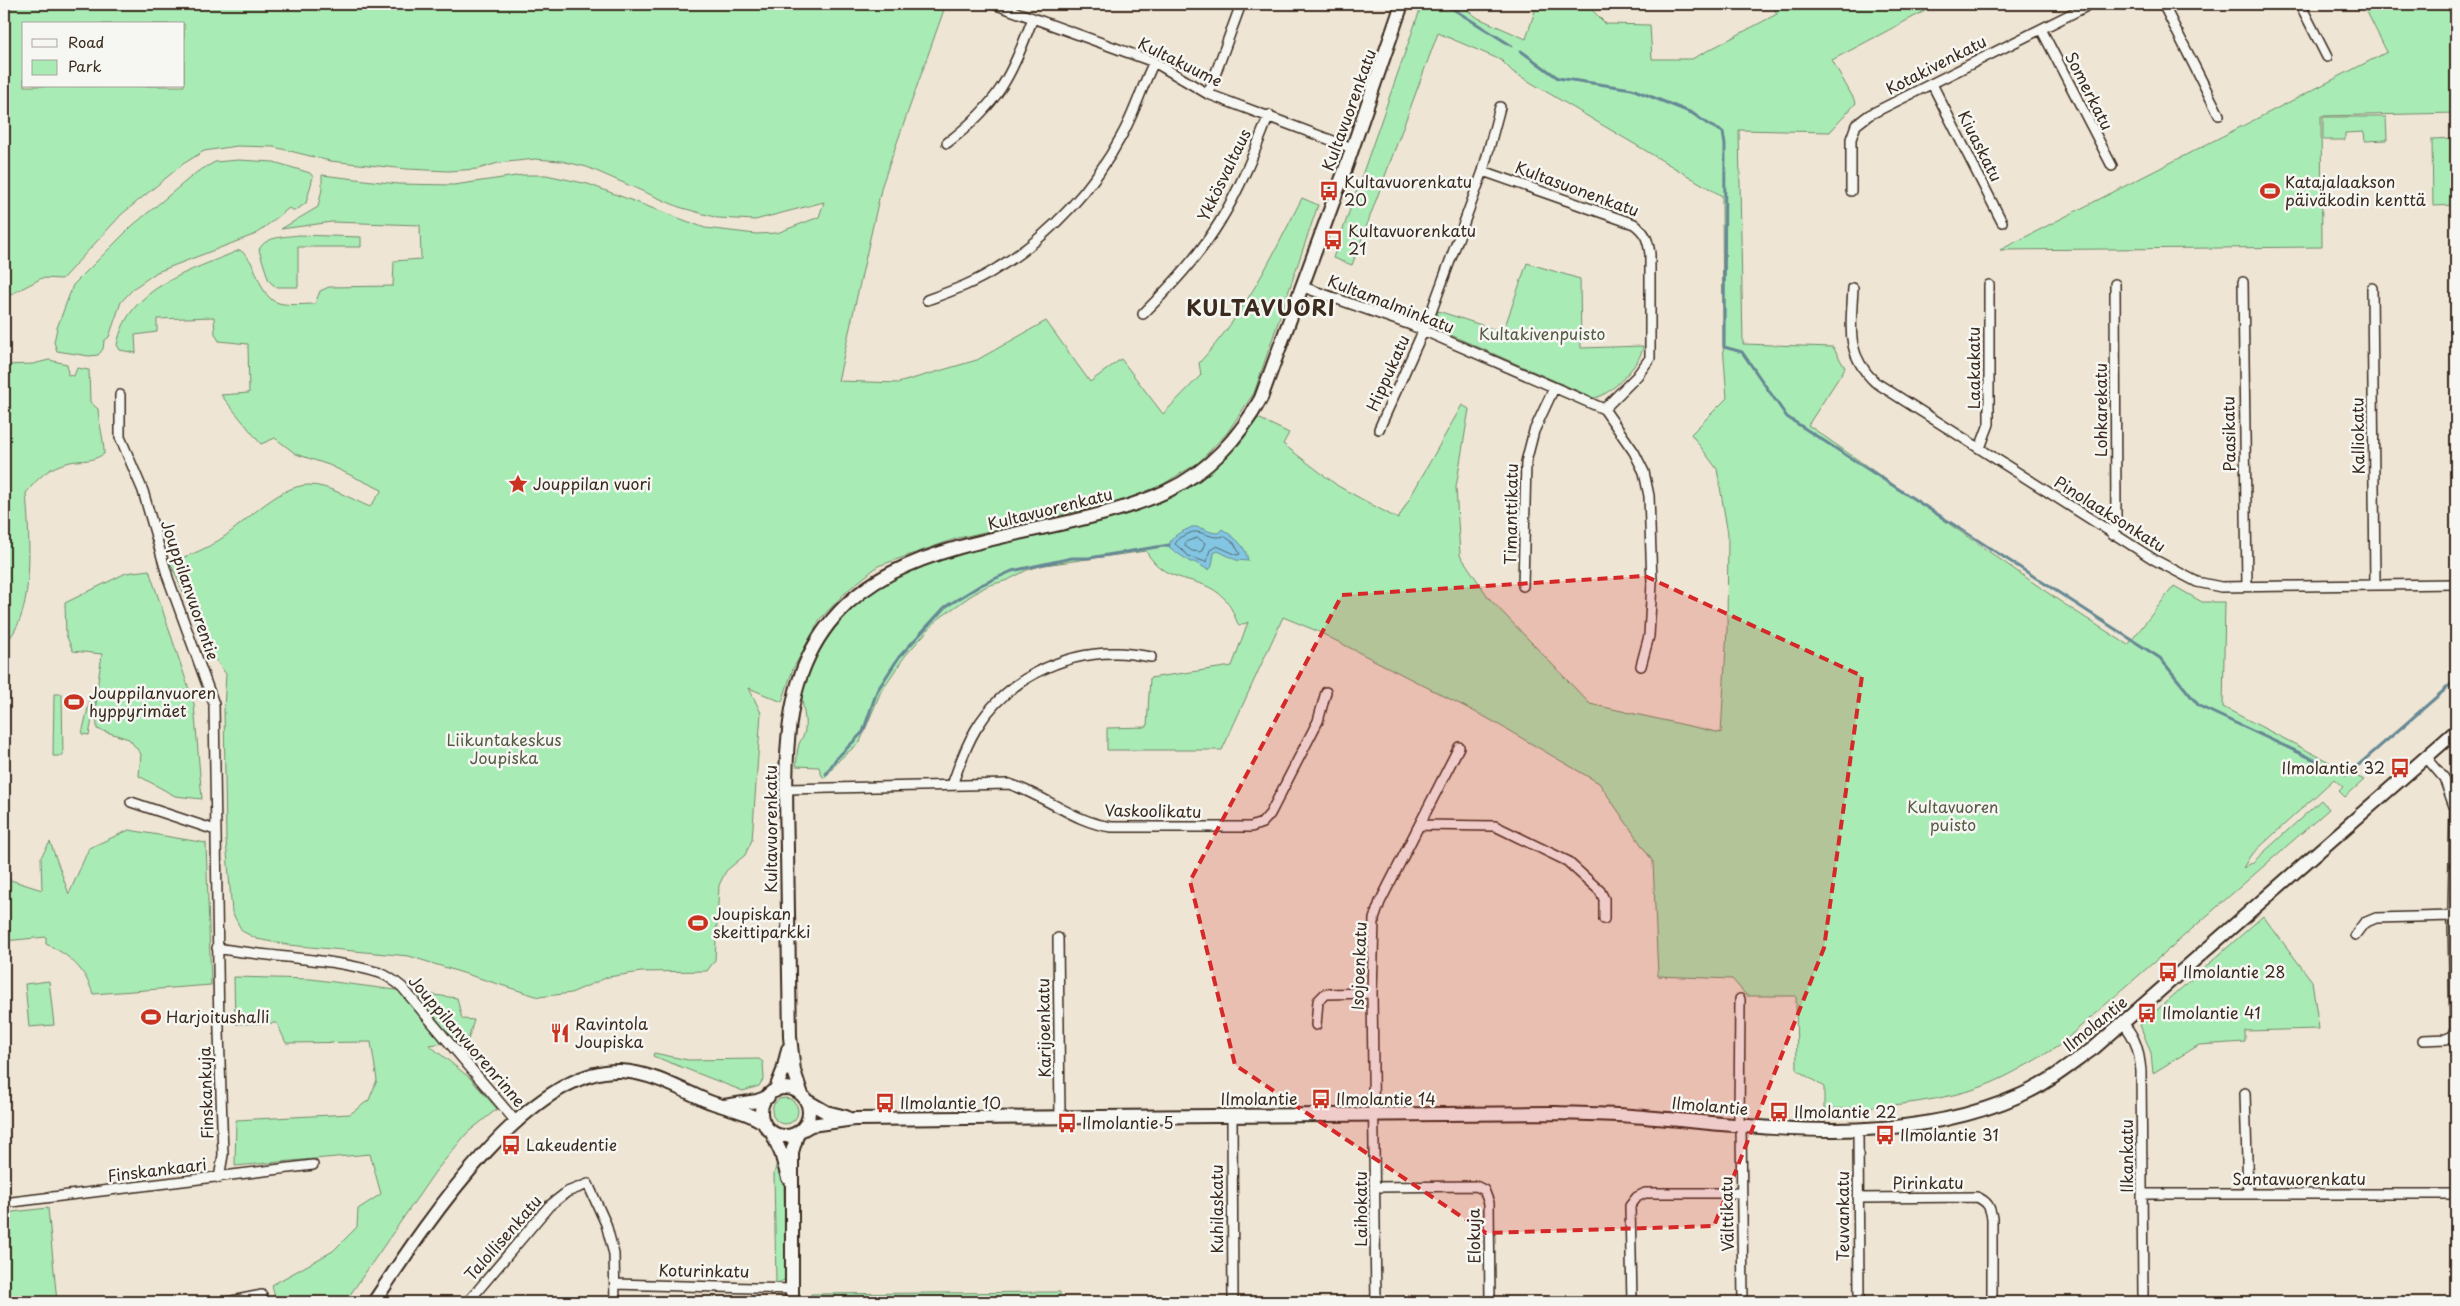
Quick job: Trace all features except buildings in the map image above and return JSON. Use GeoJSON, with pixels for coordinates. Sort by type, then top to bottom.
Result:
{"type":"FeatureCollection","features":[{"type":"Feature","properties":{"kind":"street","name":"Kultakuume"},"geometry":{"type":"LineString","coordinates":[[994,4],[1154,62],[1208,94],[1269,115],[1352,148]]}},
{"type":"Feature","properties":{"kind":"street"},"geometry":{"type":"LineString","coordinates":[[1208,94],[1240,4]]}},
{"type":"Feature","properties":{"kind":"street","name":"Kultavuorenkatu"},"geometry":{"type":"LineString","coordinates":[[804,1098],[794,1072],[790,1036],[787,789],[792,716],[798,683],[810,654],[827,626],[849,602],[872,583],[919,559],[1139,504],[1169,490],[1194,475],[1232,441],[1250,419],[1262,398],[1402,4]]}},
{"type":"Feature","properties":{"kind":"street","name":"Kotakivenkatu"},"geometry":{"type":"LineString","coordinates":[[1851,191],[1851,139],[1856,125],[1869,115],[2091,4]]}},
{"type":"Feature","properties":{"kind":"street"},"geometry":{"type":"LineString","coordinates":[[2163,4],[2219,115]]}},
{"type":"Feature","properties":{"kind":"street"},"geometry":{"type":"LineString","coordinates":[[2300,4],[2327,57]]}},
{"type":"Feature","properties":{"kind":"street"},"geometry":{"type":"LineString","coordinates":[[947,144],[974,122],[993,101],[1017,59],[1033,18]]}},
{"type":"Feature","properties":{"kind":"street","name":"Somerkatu"},"geometry":{"type":"LineString","coordinates":[[2041,29],[2112,166]]}},
{"type":"Feature","properties":{"kind":"street"},"geometry":{"type":"LineString","coordinates":[[927,300],[968,284],[1000,267],[1072,208],[1104,164],[1122,135],[1154,62]]}},
{"type":"Feature","properties":{"kind":"street","name":"Kiuaskatu"},"geometry":{"type":"LineString","coordinates":[[1932,84],[2002,222]]}},
{"type":"Feature","properties":{"kind":"street"},"geometry":{"type":"LineString","coordinates":[[1424,330],[1483,171],[1500,108]]}},
{"type":"Feature","properties":{"kind":"street","name":"Ykkösvaltaus"},"geometry":{"type":"LineString","coordinates":[[1143,314],[1192,262],[1219,223],[1238,189],[1269,115]]}},
{"type":"Feature","properties":{"kind":"street","name":"Kultasuonenkatu"},"geometry":{"type":"LineString","coordinates":[[1483,171],[1634,224],[1648,238],[1650,254],[1650,358],[1637,376],[1604,409]]}},
{"type":"Feature","properties":{"kind":"street","name":"Paasikatu"},"geometry":{"type":"LineString","coordinates":[[2242,282],[2247,586]]}},
{"type":"Feature","properties":{"kind":"street","name":"Lohkarekatu"},"geometry":{"type":"LineString","coordinates":[[2113,535],[2116,522],[2115,284]]}},
{"type":"Feature","properties":{"kind":"street","name":"Laakakatu"},"geometry":{"type":"LineString","coordinates":[[1980,448],[1989,424],[1989,285]]}},
{"type":"Feature","properties":{"kind":"street","name":"Kultamalminkatu"},"geometry":{"type":"LineString","coordinates":[[1303,287],[1424,330],[1604,409]]}},
{"type":"Feature","properties":{"kind":"street","name":"Pinolaaksonkatu"},"geometry":{"type":"LineString","coordinates":[[1853,288],[1851,344],[1855,358],[1863,370],[1875,382],[2113,535],[2197,582],[2221,586],[2456,584]]}},
{"type":"Feature","properties":{"kind":"street","name":"Kalliokatu"},"geometry":{"type":"LineString","coordinates":[[2372,288],[2375,584]]}},
{"type":"Feature","properties":{"kind":"street","name":"Hippukatu"},"geometry":{"type":"LineString","coordinates":[[1380,429],[1424,330]]}},
{"type":"Feature","properties":{"kind":"street","name":"Timanttikatu"},"geometry":{"type":"LineString","coordinates":[[1523,586],[1526,552],[1526,462],[1534,431],[1554,388]]}},
{"type":"Feature","properties":{"kind":"street","name":"Jouppilanvuorentie"},"geometry":{"type":"LineString","coordinates":[[120,395],[120,437],[143,491],[168,578],[214,704],[216,722],[217,948]]}},
{"type":"Feature","properties":{"kind":"street"},"geometry":{"type":"LineString","coordinates":[[1604,409],[1634,452],[1644,472],[1649,496],[1652,592],[1650,636],[1641,666]]}},
{"type":"Feature","properties":{"kind":"street"},"geometry":{"type":"LineString","coordinates":[[952,785],[962,756],[976,729],[992,707],[1036,671],[1084,655],[1117,653],[1151,657]]}},
{"type":"Feature","properties":{"kind":"street","name":"Vaskoolikatu"},"geometry":{"type":"LineString","coordinates":[[787,789],[989,783],[1017,787],[1095,825],[1112,827],[1251,826],[1262,823],[1270,814],[1318,721],[1326,692]]}},
{"type":"Feature","properties":{"kind":"street","name":"Ilmolantie"},"geometry":{"type":"LineString","coordinates":[[800,1131],[811,1125],[854,1119],[1060,1117],[1574,1114],[1629,1115],[1740,1125],[1858,1130],[1901,1128],[1944,1120],[2022,1095],[2059,1073],[2123,1023],[2456,731]]}},
{"type":"Feature","properties":{"kind":"street","name":"Isojoenkatu"},"geometry":{"type":"LineString","coordinates":[[1375,1115],[1372,993],[1374,919],[1380,902],[1460,747]]}},
{"type":"Feature","properties":{"kind":"street"},"geometry":{"type":"LineString","coordinates":[[2423,1040],[2446,1039],[2453,1036],[2455,1028],[2454,809],[2444,778],[2426,757]]}},
{"type":"Feature","properties":{"kind":"street"},"geometry":{"type":"LineString","coordinates":[[131,802],[215,830]]}},
{"type":"Feature","properties":{"kind":"street"},"geometry":{"type":"LineString","coordinates":[[1420,825],[1495,826],[1567,861],[1600,891],[1604,899],[1604,919]]}},
{"type":"Feature","properties":{"kind":"street"},"geometry":{"type":"LineString","coordinates":[[2355,935],[2364,923],[2376,918],[2453,916]]}},
{"type":"Feature","properties":{"kind":"street","name":"Karijoenkatu"},"geometry":{"type":"LineString","coordinates":[[1058,938],[1060,1117]]}},
{"type":"Feature","properties":{"kind":"street","name":"Jouppilanvuorenrinne"},"geometry":{"type":"LineString","coordinates":[[217,948],[333,964],[381,974],[394,981],[517,1123]]}},
{"type":"Feature","properties":{"kind":"street","name":"Finskankuja"},"geometry":{"type":"LineString","coordinates":[[217,948],[223,1147],[219,1178]]}},
{"type":"Feature","properties":{"kind":"street"},"geometry":{"type":"LineString","coordinates":[[1316,1025],[1318,1000],[1325,994],[1372,993]]}},
{"type":"Feature","properties":{"kind":"street","name":"Välttikatu"},"geometry":{"type":"LineString","coordinates":[[1740,999],[1743,1302]]}},
{"type":"Feature","properties":{"kind":"street","name":"Ilkankatu"},"geometry":{"type":"LineString","coordinates":[[2123,1023],[2133,1036],[2139,1050],[2141,1064],[2143,1294]]}},
{"type":"Feature","properties":{"kind":"street","name":"Kultavuorenkatu"},"geometry":{"type":"LineString","coordinates":[[771,1094],[783,1071],[790,1036]]}},
{"type":"Feature","properties":{"kind":"street"},"geometry":{"type":"LineString","coordinates":[[374,1302],[442,1203],[468,1173],[517,1123],[570,1083],[592,1075],[618,1071],[640,1073],[720,1106],[756,1118],[784,1136],[800,1131]]}},
{"type":"Feature","properties":{"kind":"street"},"geometry":{"type":"LineString","coordinates":[[720,1106],[746,1103],[789,1089],[804,1098],[809,1116],[800,1131],[792,1152],[792,1302]]}},
{"type":"Feature","properties":{"kind":"street"},"geometry":{"type":"LineString","coordinates":[[2245,1093],[2248,1194]]}},
{"type":"Feature","properties":{"kind":"street"},"geometry":{"type":"LineString","coordinates":[[771,1094],[762,1110],[781,1153],[792,1197]]}},
{"type":"Feature","properties":{"kind":"street","name":"Ilmolantie"},"geometry":{"type":"LineString","coordinates":[[804,1098],[826,1112],[854,1119]]}},
{"type":"Feature","properties":{"kind":"street","name":"Laihokatu"},"geometry":{"type":"LineString","coordinates":[[1375,1115],[1376,1302]]}},
{"type":"Feature","properties":{"kind":"street","name":"Kuhilaskatu"},"geometry":{"type":"LineString","coordinates":[[1232,1116],[1233,1302]]}},
{"type":"Feature","properties":{"kind":"street","name":"Teuvankatu"},"geometry":{"type":"LineString","coordinates":[[1858,1130],[1859,1302]]}},
{"type":"Feature","properties":{"kind":"street","name":"Finskankaari"},"geometry":{"type":"LineString","coordinates":[[4,1203],[313,1165]]}},
{"type":"Feature","properties":{"kind":"street","name":"Talollisenkatu"},"geometry":{"type":"LineString","coordinates":[[468,1302],[549,1206],[567,1192],[588,1184],[606,1224],[614,1254],[615,1302]]}},
{"type":"Feature","properties":{"kind":"street","name":"Elokuja"},"geometry":{"type":"LineString","coordinates":[[1376,1186],[1476,1186],[1484,1190],[1489,1203],[1490,1302]]}},
{"type":"Feature","properties":{"kind":"street"},"geometry":{"type":"LineString","coordinates":[[1632,1302],[1630,1206],[1637,1197],[1645,1194],[1741,1193]]}},
{"type":"Feature","properties":{"kind":"street","name":"Santavuorenkatu"},"geometry":{"type":"LineString","coordinates":[[2142,1194],[2456,1194]]}},
{"type":"Feature","properties":{"kind":"street","name":"Pirinkatu"},"geometry":{"type":"LineString","coordinates":[[1858,1198],[1978,1198],[1984,1200],[1990,1208],[1992,1218],[1992,1302]]}},
{"type":"Feature","properties":{"kind":"street","name":"Koturinkatu"},"geometry":{"type":"LineString","coordinates":[[615,1284],[792,1289]]}},
{"type":"Feature","properties":{"kind":"street"},"geometry":{"type":"LineString","coordinates":[[227,1302],[262,1295]]}},
{"type":"Feature","properties":{"kind":"highlighted area"},"geometry":{"type":"Polygon","coordinates":[[[1645,576],[1862,676],[1824,948],[1714,1226],[1486,1233],[1235,1065],[1190,881],[1342,595],[1645,576]]]}},
{"type":"Feature","properties":{"kind":"green space","name":"Liikuntakeskus Joupiska"},"geometry":{"type":"Polygon","coordinates":[[[4,4],[946,4],[882,185],[838,381],[898,383],[977,360],[1046,321],[1090,382],[1121,359],[1163,414],[1201,375],[1199,363],[1216,344],[1244,304],[1268,264],[1302,198],[1318,205],[1254,393],[1227,433],[1198,463],[1160,486],[1118,502],[958,538],[878,566],[847,591],[820,619],[793,669],[782,702],[749,688],[761,713],[752,840],[745,855],[726,871],[719,885],[715,960],[707,971],[641,972],[608,977],[571,993],[539,997],[409,956],[288,945],[257,939],[242,931],[232,912],[226,840],[224,709],[226,674],[209,651],[170,562],[211,545],[272,499],[297,487],[309,485],[324,487],[370,507],[382,490],[329,465],[296,454],[275,438],[261,444],[221,395],[249,393],[248,344],[219,341],[215,334],[214,317],[157,319],[157,332],[135,335],[136,353],[120,350],[117,345],[123,325],[134,308],[165,283],[240,250],[250,261],[267,295],[272,300],[281,304],[315,304],[320,291],[329,287],[393,286],[394,261],[421,259],[420,225],[332,222],[281,229],[318,207],[322,189],[322,175],[398,184],[454,185],[523,175],[546,175],[588,184],[705,228],[756,234],[777,233],[819,217],[824,202],[755,220],[718,218],[679,207],[587,167],[561,161],[535,159],[498,163],[478,169],[448,171],[330,161],[274,147],[237,146],[204,151],[183,164],[122,214],[62,279],[42,278],[4,298],[4,4]]]}},
{"type":"Feature","properties":{"kind":"green space","name":"Kultavuoren puisto"},"geometry":{"type":"Polygon","coordinates":[[[1422,4],[1459,4],[1478,18],[1526,39],[1537,4],[1586,4],[1606,24],[1650,25],[1652,59],[1692,59],[1777,14],[1772,4],[1938,4],[1832,60],[1856,103],[1830,132],[1739,130],[1743,344],[1833,347],[1845,368],[1808,425],[2061,602],[2128,645],[2174,586],[2202,602],[2225,602],[2223,707],[2364,780],[2345,797],[2339,791],[2343,787],[2334,779],[2250,856],[2243,868],[2252,863],[2321,800],[2329,809],[2057,1047],[2005,1077],[1972,1090],[1936,1099],[1861,1108],[1824,1109],[1824,1087],[1797,1070],[1796,996],[1747,996],[1732,979],[1658,976],[1653,862],[1599,783],[1487,718],[1317,631],[1283,617],[1222,750],[1107,750],[1107,728],[1147,727],[1150,678],[1232,666],[1248,622],[1239,626],[1231,608],[1215,590],[1163,570],[1146,551],[1044,565],[1027,570],[1008,580],[987,586],[969,597],[937,620],[905,656],[881,691],[860,742],[839,760],[825,778],[822,776],[819,767],[796,766],[798,746],[805,730],[802,699],[803,686],[835,628],[871,593],[914,569],[962,552],[1116,517],[1166,500],[1194,485],[1206,476],[1239,443],[1258,418],[1289,433],[1283,444],[1338,486],[1398,519],[1462,405],[1469,409],[1456,487],[1460,555],[1489,598],[1590,704],[1721,733],[1727,629],[1728,534],[1717,469],[1691,434],[1727,398],[1723,345],[1722,196],[1513,72],[1501,60],[1438,33],[1352,265],[1333,258],[1422,4]]]}},
{"type":"Feature","properties":{"kind":"green space"},"geometry":{"type":"Polygon","coordinates":[[[2363,4],[2445,4],[2456,25],[2456,113],[2321,116],[2322,247],[2000,250],[2387,52],[2363,4]]]}},
{"type":"Feature","properties":{"kind":"green space"},"geometry":{"type":"Polygon","coordinates":[[[2323,117],[2386,117],[2387,140],[2365,141],[2364,132],[2345,133],[2345,140],[2323,140],[2323,117]]]}},
{"type":"Feature","properties":{"kind":"green space"},"geometry":{"type":"Polygon","coordinates":[[[2456,138],[2456,205],[2433,206],[2432,139],[2456,138]]]}},
{"type":"Feature","properties":{"kind":"green space"},"geometry":{"type":"Polygon","coordinates":[[[238,160],[274,162],[310,173],[313,177],[306,203],[295,211],[289,208],[256,234],[157,272],[134,288],[121,302],[109,337],[104,341],[103,349],[98,355],[89,356],[57,351],[54,342],[57,328],[73,285],[132,226],[197,172],[215,162],[238,160]]]}},
{"type":"Feature","properties":{"kind":"green space"},"geometry":{"type":"Polygon","coordinates":[[[299,235],[361,237],[361,247],[298,247],[298,287],[276,287],[269,281],[259,250],[262,245],[271,240],[299,235]]]}},
{"type":"Feature","properties":{"kind":"green space","name":"Kultakivenpuisto"},"geometry":{"type":"Polygon","coordinates":[[[1527,263],[1580,279],[1581,348],[1643,346],[1637,361],[1624,378],[1601,396],[1594,398],[1437,329],[1435,324],[1438,311],[1503,332],[1527,263]]]}},
{"type":"Feature","properties":{"kind":"green space"},"geometry":{"type":"Polygon","coordinates":[[[49,360],[67,364],[68,375],[74,376],[77,368],[89,370],[90,402],[98,409],[104,454],[90,460],[62,464],[50,470],[40,477],[26,493],[28,582],[21,616],[15,630],[4,646],[4,365],[33,364],[49,360]]]}},
{"type":"Feature","properties":{"kind":"green space"},"geometry":{"type":"Polygon","coordinates":[[[149,570],[194,704],[202,799],[175,796],[139,776],[141,754],[129,739],[97,729],[96,699],[89,735],[82,734],[91,695],[96,696],[102,654],[73,651],[66,635],[65,603],[126,573],[149,570]]]}},
{"type":"Feature","properties":{"kind":"green space"},"geometry":{"type":"Polygon","coordinates":[[[54,694],[62,694],[63,756],[53,756],[54,694]]]}},
{"type":"Feature","properties":{"kind":"green space"},"geometry":{"type":"Polygon","coordinates":[[[129,830],[206,843],[211,985],[93,994],[81,970],[69,958],[46,944],[46,937],[4,941],[4,878],[42,890],[41,857],[50,842],[69,894],[89,848],[129,830]]]}},
{"type":"Feature","properties":{"kind":"green space"},"geometry":{"type":"Polygon","coordinates":[[[2263,916],[2312,981],[2319,1029],[2245,1031],[2245,1042],[2199,1045],[2153,1073],[2151,1053],[2140,1025],[2263,916]]]}},
{"type":"Feature","properties":{"kind":"green space"},"geometry":{"type":"Polygon","coordinates":[[[234,977],[311,979],[457,998],[462,1019],[474,1020],[468,1040],[429,1045],[470,1078],[497,1109],[467,1133],[435,1172],[345,1302],[276,1302],[272,1285],[333,1251],[357,1227],[358,1209],[381,1194],[370,1154],[235,1166],[236,1120],[350,1114],[369,1100],[377,1080],[371,1042],[286,1043],[277,1023],[235,1024],[234,977]]]}},
{"type":"Feature","properties":{"kind":"green space"},"geometry":{"type":"Polygon","coordinates":[[[49,981],[54,1025],[29,1027],[25,984],[49,981]]]}},
{"type":"Feature","properties":{"kind":"green space"},"geometry":{"type":"Polygon","coordinates":[[[654,1053],[688,1060],[759,1059],[763,1062],[764,1078],[759,1086],[743,1091],[653,1056],[654,1053]]]}},
{"type":"Feature","properties":{"kind":"green space"},"geometry":{"type":"Polygon","coordinates":[[[785,1098],[795,1101],[798,1111],[795,1121],[785,1124],[775,1121],[772,1111],[775,1101],[785,1098]]]}},
{"type":"Feature","properties":{"kind":"green space"},"geometry":{"type":"Polygon","coordinates":[[[778,1159],[784,1186],[786,1279],[776,1284],[774,1174],[778,1159]]]}},
{"type":"Feature","properties":{"kind":"green space"},"geometry":{"type":"Polygon","coordinates":[[[48,1208],[57,1302],[4,1302],[4,1213],[48,1208]]]}},
{"type":"Feature","properties":{"kind":"green space"},"geometry":{"type":"Polygon","coordinates":[[[1060,1292],[1060,1302],[811,1302],[811,1294],[1060,1292]]]}},
{"type":"Feature","properties":{"kind":"water"},"geometry":{"type":"Polygon","coordinates":[[[1192,527],[1218,533],[1222,529],[1242,546],[1248,561],[1236,560],[1218,551],[1214,553],[1212,566],[1209,570],[1194,562],[1190,562],[1169,547],[1174,537],[1192,527]]]}},
{"type":"Feature","properties":{"kind":"waterway"},"geometry":{"type":"LineString","coordinates":[[1445,4],[1512,46]]}},
{"type":"Feature","properties":{"kind":"waterway"},"geometry":{"type":"LineString","coordinates":[[1521,51],[1558,78],[1632,89],[1692,113],[1723,132],[1725,145],[1724,347],[1742,352],[1787,417],[2160,658],[2199,706],[2347,775],[2456,680]]}},
{"type":"Feature","properties":{"kind":"waterway"},"geometry":{"type":"LineString","coordinates":[[826,774],[836,759],[863,732],[877,691],[899,657],[945,607],[981,585],[1012,571],[1072,558],[1089,558],[1169,545]]}},
{"type":"Feature","properties":{"kind":"place","name":"Kultavuorenkatu 20"},"geometry":{"type":"Point","coordinates":[1329,191]}},
{"type":"Feature","properties":{"kind":"place","name":"Katajalaakson päiväkodin kenttä"},"geometry":{"type":"Point","coordinates":[2270,191]}},
{"type":"Feature","properties":{"kind":"place","name":"Kultavuorenkatu 21"},"geometry":{"type":"Point","coordinates":[1333,240]}},
{"type":"Feature","properties":{"kind":"place","name":"Jouppilan vuori"},"geometry":{"type":"Point","coordinates":[518,484]}},
{"type":"Feature","properties":{"kind":"place","name":"Jouppilanvuoren hyppyrimäet"},"geometry":{"type":"Point","coordinates":[74,702]}},
{"type":"Feature","properties":{"kind":"place","name":"Ilmolantie 32"},"geometry":{"type":"Point","coordinates":[2400,768]}},
{"type":"Feature","properties":{"kind":"place","name":"Joupiskan skeittiparkki"},"geometry":{"type":"Point","coordinates":[698,923]}},
{"type":"Feature","properties":{"kind":"place","name":"Ilmolantie 28"},"geometry":{"type":"Point","coordinates":[2168,972]}},
{"type":"Feature","properties":{"kind":"place","name":"Ilmolantie 41"},"geometry":{"type":"Point","coordinates":[2147,1013]}},
{"type":"Feature","properties":{"kind":"place","name":"Harjoitushalli"},"geometry":{"type":"Point","coordinates":[151,1017]}},
{"type":"Feature","properties":{"kind":"place","name":"Ravintola Joupiska"},"geometry":{"type":"Point","coordinates":[560,1033]}},
{"type":"Feature","properties":{"kind":"place","name":"Ilmolantie 14"},"geometry":{"type":"Point","coordinates":[1321,1099]}},
{"type":"Feature","properties":{"kind":"place","name":"Ilmolantie 10"},"geometry":{"type":"Point","coordinates":[885,1103]}},
{"type":"Feature","properties":{"kind":"place","name":"Ilmolantie 22"},"geometry":{"type":"Point","coordinates":[1779,1112]}},
{"type":"Feature","properties":{"kind":"place","name":"Ilmolantie 5"},"geometry":{"type":"Point","coordinates":[1067,1123]}},
{"type":"Feature","properties":{"kind":"place","name":"Ilmolantie 31"},"geometry":{"type":"Point","coordinates":[1885,1135]}},
{"type":"Feature","properties":{"kind":"place","name":"Lakeudentie"},"geometry":{"type":"Point","coordinates":[511,1145]}},
{"type":"Feature","properties":{"kind":"district","name":"KULTAVUORI"},"geometry":{"type":"Point","coordinates":[1261,309]}}]}
